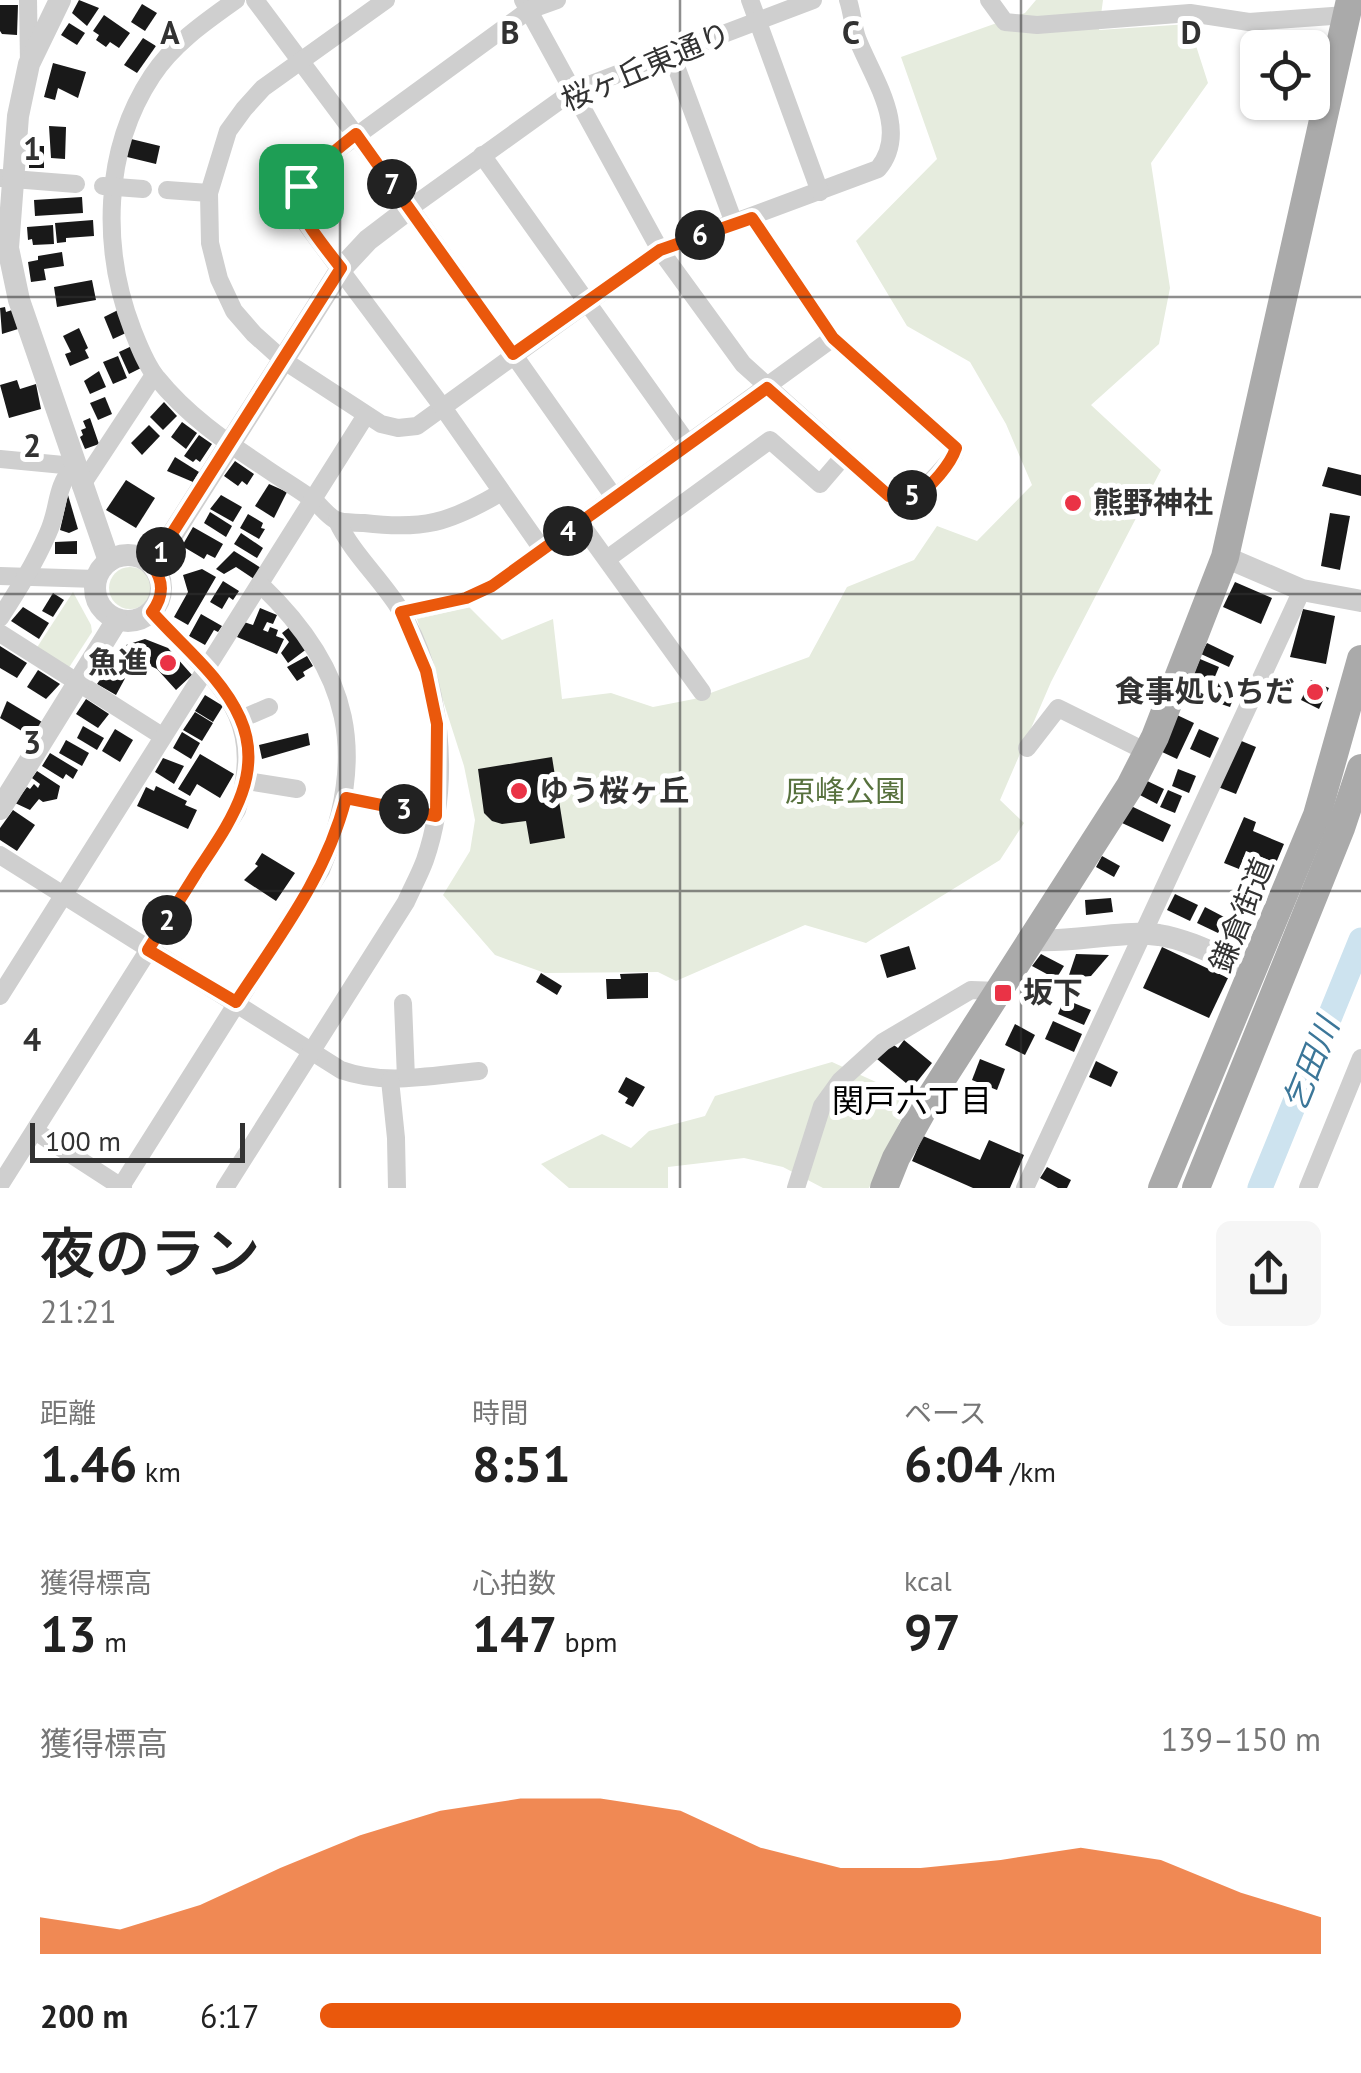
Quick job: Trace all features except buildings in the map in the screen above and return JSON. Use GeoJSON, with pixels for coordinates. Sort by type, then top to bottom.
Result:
{"type":"FeatureCollection","features":[{"type":"Feature","properties":{"kind":"main road"},"geometry":{"type":"LineString","coordinates":[[884,1188],[928,1101],[1033,940],[1147,752],[1187,658],[1225,556],[1348,7]]}},
{"type":"Feature","properties":{"kind":"main road","name":"鎌倉街道"},"geometry":{"type":"LineString","coordinates":[[1196,1188],[1317,814],[1361,659]]}},
{"type":"Feature","properties":{"kind":"main road","name":"鎌倉街道"},"geometry":{"type":"LineString","coordinates":[[1162,1188],[1341,828],[1361,768]]}},
{"type":"Feature","properties":{"kind":"street"},"geometry":{"type":"LineString","coordinates":[[0,576],[27,578],[102,570],[126,555],[152,565],[162,584],[158,604],[135,621],[117,620],[100,607],[96,598],[102,570],[78,476],[10,300],[6,179],[29,64],[28,0]]}},
{"type":"Feature","properties":{"kind":"street"},"geometry":{"type":"LineString","coordinates":[[29,64],[59,0]]}},
{"type":"Feature","properties":{"kind":"street"},"geometry":{"type":"LineString","coordinates":[[225,1188],[406,902],[425,861],[436,816],[437,724],[426,671],[401,612],[377,576],[346,541],[337,521],[314,500],[192,415],[154,375],[121,299],[113,256],[109,187],[131,112],[154,73],[185,38],[236,0]]}},
{"type":"Feature","properties":{"kind":"street"},"geometry":{"type":"LineString","coordinates":[[255,0],[410,208],[614,497]]}},
{"type":"Feature","properties":{"kind":"street"},"geometry":{"type":"LineString","coordinates":[[386,0],[263,88],[236,120],[219,155],[209,194],[210,243],[219,279],[234,311],[254,334],[283,360],[381,424],[398,428],[417,426],[444,408],[660,250],[872,173],[886,158],[892,140],[885,107],[856,34],[854,5]]}},
{"type":"Feature","properties":{"kind":"street"},"geometry":{"type":"LineString","coordinates":[[542,549],[444,408],[307,226],[300,208],[301,186],[312,170],[356,134],[526,5],[557,0]]}},
{"type":"Feature","properties":{"kind":"street"},"geometry":{"type":"LineString","coordinates":[[750,0],[820,192]]}},
{"type":"Feature","properties":{"kind":"street","name":"桜ヶ丘東通り"},"geometry":{"type":"LineString","coordinates":[[152,565],[341,268],[368,240],[574,91],[813,0]]}},
{"type":"Feature","properties":{"kind":"street"},"geometry":{"type":"LineString","coordinates":[[989,0],[1005,22],[1036,25],[1190,13],[1249,22],[1348,7]]}},
{"type":"Feature","properties":{"kind":"street"},"geometry":{"type":"LineString","coordinates":[[526,5],[660,250],[744,364],[889,496],[916,494],[927,487],[956,448],[833,338],[743,220],[671,53]]}},
{"type":"Feature","properties":{"kind":"street"},"geometry":{"type":"LineString","coordinates":[[482,155],[688,444]]}},
{"type":"Feature","properties":{"kind":"street"},"geometry":{"type":"LineString","coordinates":[[6,179],[76,184]]}},
{"type":"Feature","properties":{"kind":"street"},"geometry":{"type":"LineString","coordinates":[[109,187],[143,189]]}},
{"type":"Feature","properties":{"kind":"street"},"geometry":{"type":"LineString","coordinates":[[167,190],[209,194]]}},
{"type":"Feature","properties":{"kind":"street"},"geometry":{"type":"LineString","coordinates":[[401,612],[466,598],[492,586],[833,338]]}},
{"type":"Feature","properties":{"kind":"street"},"geometry":{"type":"LineString","coordinates":[[0,618],[27,578],[51,528],[60,482],[78,476],[154,375]]}},
{"type":"Feature","properties":{"kind":"street"},"geometry":{"type":"LineString","coordinates":[[0,996],[366,414]]}},
{"type":"Feature","properties":{"kind":"street"},"geometry":{"type":"LineString","coordinates":[[608,559],[770,440],[820,484],[844,456]]}},
{"type":"Feature","properties":{"kind":"street"},"geometry":{"type":"LineString","coordinates":[[0,460],[78,476]]}},
{"type":"Feature","properties":{"kind":"street"},"geometry":{"type":"LineString","coordinates":[[337,521],[398,528],[428,524],[465,514],[500,492]]}},
{"type":"Feature","properties":{"kind":"street"},"geometry":{"type":"LineString","coordinates":[[580,523],[702,692]]}},
{"type":"Feature","properties":{"kind":"street"},"geometry":{"type":"LineString","coordinates":[[1225,556],[1302,590],[1361,601]]}},
{"type":"Feature","properties":{"kind":"street"},"geometry":{"type":"LineString","coordinates":[[35,1131],[122,1188],[321,870],[337,832],[346,798],[348,754],[338,696],[318,650],[294,616],[261,586]]}},
{"type":"Feature","properties":{"kind":"street"},"geometry":{"type":"LineString","coordinates":[[1025,1188],[1302,590]]}},
{"type":"Feature","properties":{"kind":"street"},"geometry":{"type":"LineString","coordinates":[[0,1185],[238,810],[247,781],[248,750],[241,719],[206,670],[152,612]]}},
{"type":"Feature","properties":{"kind":"street"},"geometry":{"type":"LineString","coordinates":[[0,809],[117,620]]}},
{"type":"Feature","properties":{"kind":"street"},"geometry":{"type":"LineString","coordinates":[[0,633],[162,736]]}},
{"type":"Feature","properties":{"kind":"street"},"geometry":{"type":"LineString","coordinates":[[241,719],[269,707]]}},
{"type":"Feature","properties":{"kind":"street"},"geometry":{"type":"LineString","coordinates":[[1028,748],[1058,708],[1147,752]]}},
{"type":"Feature","properties":{"kind":"street"},"geometry":{"type":"LineString","coordinates":[[247,781],[297,790]]}},
{"type":"Feature","properties":{"kind":"street"},"geometry":{"type":"LineString","coordinates":[[346,798],[436,816]]}},
{"type":"Feature","properties":{"kind":"street"},"geometry":{"type":"LineString","coordinates":[[0,855],[341,1070],[362,1078],[398,1079],[478,1071]]}},
{"type":"Feature","properties":{"kind":"street"},"geometry":{"type":"LineString","coordinates":[[1033,940],[1058,942],[1141,934],[1182,941],[1266,976]]}},
{"type":"Feature","properties":{"kind":"street"},"geometry":{"type":"LineString","coordinates":[[796,1188],[822,1106],[840,1081],[883,1042],[971,990],[1000,991]]}},
{"type":"Feature","properties":{"kind":"street"},"geometry":{"type":"LineString","coordinates":[[397,1188],[403,1003]]}},
{"type":"Feature","properties":{"kind":"street"},"geometry":{"type":"LineString","coordinates":[[1308,1188],[1361,1058]]}},
{"type":"Feature","properties":{"kind":"green space","name":"原峰公園"},"geometry":{"type":"Polygon","coordinates":[[[1036,0],[1103,0],[1099,30],[1189,24],[1208,83],[1151,163],[1170,288],[1159,344],[1091,405],[1161,470],[1051,682],[1000,800],[1024,823],[1000,860],[866,943],[805,925],[676,981],[658,972],[545,973],[495,955],[443,895],[470,851],[475,820],[464,766],[417,619],[469,607],[502,640],[553,619],[562,699],[611,693],[653,707],[694,699],[809,657],[847,587],[914,560],[937,526],[977,541],[1032,485],[1006,424],[970,362],[907,326],[856,241],[937,159],[901,57],[1025,13],[1036,0]]]}},
{"type":"Feature","properties":{"kind":"green space"},"geometry":{"type":"Polygon","coordinates":[[[130,567],[145,573],[151,588],[145,603],[130,609],[115,603],[109,588],[115,573],[130,567]]]}},
{"type":"Feature","properties":{"kind":"green space"},"geometry":{"type":"Polygon","coordinates":[[[73,592],[92,632],[68,669],[36,649],[73,592]]]}},
{"type":"Feature","properties":{"kind":"green space"},"geometry":{"type":"Polygon","coordinates":[[[832,1062],[911,1098],[869,1188],[823,1188],[783,1167],[744,1158],[668,1167],[668,1188],[569,1188],[541,1164],[602,1134],[631,1148],[649,1131],[705,1116],[715,1096],[832,1062]]]}},
{"type":"Feature","properties":{"kind":"waterway","name":"乞田川"},"geometry":{"type":"LineString","coordinates":[[1260,1188],[1361,940]]}},
{"type":"Feature","properties":{"kind":"place","name":"熊野神社"},"geometry":{"type":"Point","coordinates":[1073,503]}},
{"type":"Feature","properties":{"kind":"place","name":"魚進"},"geometry":{"type":"Point","coordinates":[168,663]}},
{"type":"Feature","properties":{"kind":"place","name":"食事処いちだ"},"geometry":{"type":"Point","coordinates":[1315,692]}},
{"type":"Feature","properties":{"kind":"place","name":"ゆう桜ヶ丘"},"geometry":{"type":"Point","coordinates":[519,791]}},
{"type":"Feature","properties":{"kind":"place","name":"坂下"},"geometry":{"type":"Point","coordinates":[1003,993]}},
{"type":"Feature","properties":{"kind":"district","name":"関戸六丁目"},"geometry":{"type":"Point","coordinates":[912,1101]}},
{"type":"Feature","properties":{"kind":"route"},"geometry":{"type":"LineString","coordinates":[[356,134],[513,354],[660,250],[752,218],[833,338],[956,448],[927,487],[916,494],[889,496],[767,388],[492,586],[466,598],[401,612],[426,671],[437,724],[436,816],[346,798],[321,870],[236,1002],[148,950],[238,810],[247,781],[248,750],[241,719],[232,704],[152,612],[162,594],[162,584],[152,565],[341,268],[307,226],[300,208],[301,186],[312,170],[356,134]]}}]}
